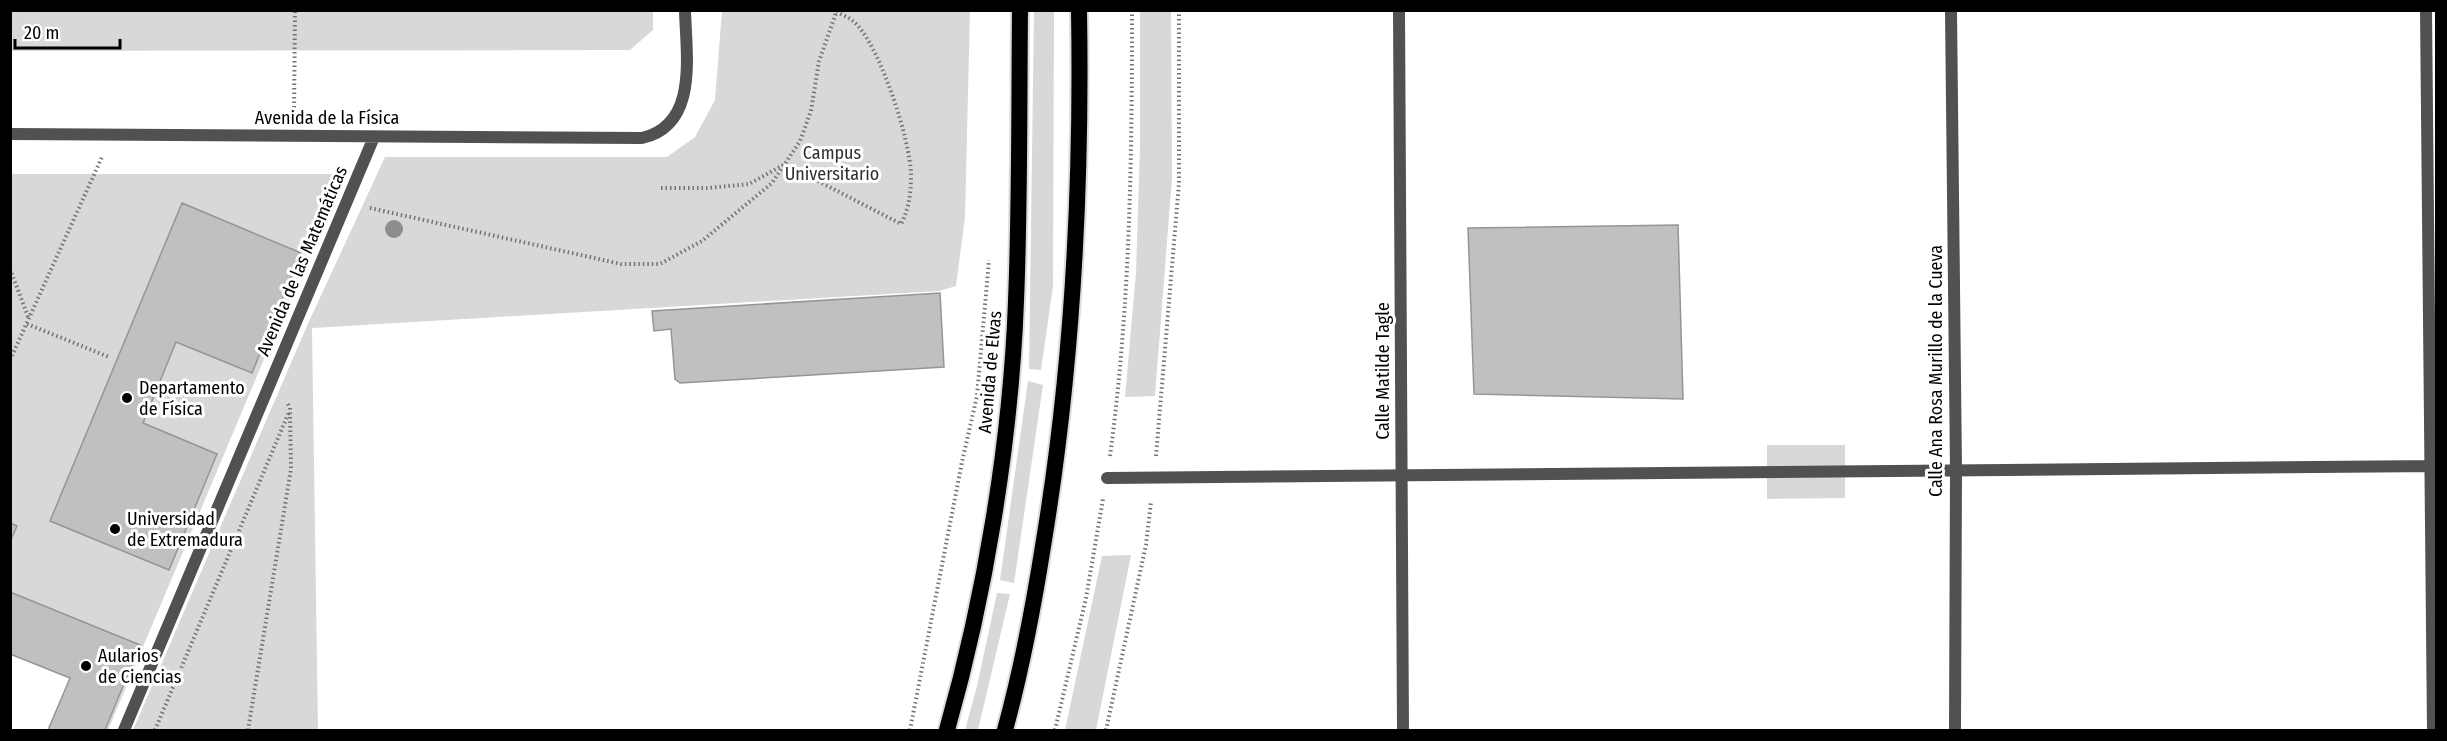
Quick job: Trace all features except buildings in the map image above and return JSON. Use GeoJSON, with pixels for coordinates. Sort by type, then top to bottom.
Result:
{"type":"FeatureCollection","features":[{"type":"Feature","properties":{"kind":"highway","name":"Avenida de Elvas"},"geometry":{"type":"LineString","coordinates":[[947,730],[978,596],[1007,418],[1016,302],[1020,10]]}},
{"type":"Feature","properties":{"kind":"highway"},"geometry":{"type":"LineString","coordinates":[[1005,730],[1033,610],[1062,422],[1072,311],[1077,214],[1079,10]]}},
{"type":"Feature","properties":{"kind":"street","name":"Avenida de la Física"},"geometry":{"type":"LineString","coordinates":[[10,134],[642,138],[654,135],[672,123],[679,112],[683,99],[686,66],[685,10]]}},
{"type":"Feature","properties":{"kind":"street","name":"Calle Matilde Tagle"},"geometry":{"type":"LineString","coordinates":[[1399,10],[1403,730]]}},
{"type":"Feature","properties":{"kind":"street","name":"Calle Ana Rosa Murillo de la Cueva"},"geometry":{"type":"LineString","coordinates":[[1951,10],[1956,470],[1954,730]]}},
{"type":"Feature","properties":{"kind":"street"},"geometry":{"type":"LineString","coordinates":[[2426,10],[2434,466],[2433,730]]}},
{"type":"Feature","properties":{"kind":"street","name":"Avenida de las Matemáticas"},"geometry":{"type":"LineString","coordinates":[[124,730],[374,137]]}},
{"type":"Feature","properties":{"kind":"street"},"geometry":{"type":"LineString","coordinates":[[1107,478],[2434,466]]}},
{"type":"Feature","properties":{"kind":"path"},"geometry":{"type":"LineString","coordinates":[[292,136],[296,62],[295,10]]}},
{"type":"Feature","properties":{"kind":"path"},"geometry":{"type":"LineString","coordinates":[[1055,730],[1086,598],[1107,478],[1125,310],[1131,179],[1132,10]]}},
{"type":"Feature","properties":{"kind":"path"},"geometry":{"type":"LineString","coordinates":[[1106,730],[1146,545],[1154,478],[1179,183],[1179,10]]}},
{"type":"Feature","properties":{"kind":"path"},"geometry":{"type":"LineString","coordinates":[[346,202],[610,262],[660,264],[702,241],[772,183],[800,141],[812,111],[819,61],[837,11],[854,21],[878,56],[902,128],[911,172],[910,206],[901,224],[785,164]]}},
{"type":"Feature","properties":{"kind":"path"},"geometry":{"type":"LineString","coordinates":[[10,360],[112,135]]}},
{"type":"Feature","properties":{"kind":"path"},"geometry":{"type":"LineString","coordinates":[[661,188],[708,188],[749,184],[785,164]]}},
{"type":"Feature","properties":{"kind":"path"},"geometry":{"type":"LineString","coordinates":[[910,730],[977,396],[989,256]]}},
{"type":"Feature","properties":{"kind":"path"},"geometry":{"type":"LineString","coordinates":[[10,269],[28,322],[109,357]]}},
{"type":"Feature","properties":{"kind":"path"},"geometry":{"type":"LineString","coordinates":[[155,730],[290,408],[291,469],[249,730]]}},
{"type":"Feature","properties":{"kind":"green space"},"geometry":{"type":"Polygon","coordinates":[[[653,10],[653,30],[630,50],[11,51],[11,11],[653,10]]]}},
{"type":"Feature","properties":{"kind":"green space","name":"Campus Universitario"},"geometry":{"type":"Polygon","coordinates":[[[722,11],[970,11],[965,217],[956,286],[939,291],[312,328],[318,730],[133,730],[306,328],[385,157],[667,157],[695,137],[715,100],[722,11]]]}},
{"type":"Feature","properties":{"kind":"green space"},"geometry":{"type":"Polygon","coordinates":[[[1034,11],[1054,11],[1053,286],[1041,370],[1029,369],[1034,11]]]}},
{"type":"Feature","properties":{"kind":"green space"},"geometry":{"type":"Polygon","coordinates":[[[1140,11],[1171,11],[1172,178],[1155,396],[1125,397],[1136,273],[1140,147],[1140,11]]]}},
{"type":"Feature","properties":{"kind":"green space"},"geometry":{"type":"Polygon","coordinates":[[[10,174],[342,174],[108,730],[105,730],[140,645],[11,592],[11,542],[17,526],[10,523],[10,174]],[[183,204],[50,521],[169,570],[217,454],[143,423],[176,342],[252,373],[301,253],[183,204]]]}},
{"type":"Feature","properties":{"kind":"green space"},"geometry":{"type":"Polygon","coordinates":[[[1028,381],[1043,385],[1014,583],[1000,580],[1028,381]]]}},
{"type":"Feature","properties":{"kind":"green space"},"geometry":{"type":"Polygon","coordinates":[[[1767,445],[1845,445],[1845,498],[1767,499],[1767,445]]]}},
{"type":"Feature","properties":{"kind":"green space"},"geometry":{"type":"Polygon","coordinates":[[[1131,555],[1096,730],[1065,730],[1102,556],[1131,555]]]}},
{"type":"Feature","properties":{"kind":"green space"},"geometry":{"type":"Polygon","coordinates":[[[997,593],[1010,594],[978,730],[965,730],[977,686],[997,593]]]}},
{"type":"Feature","properties":{"kind":"place","name":"Departamento de Física"},"geometry":{"type":"Point","coordinates":[127,398]}},
{"type":"Feature","properties":{"kind":"place","name":"Universidad de Extremadura"},"geometry":{"type":"Point","coordinates":[115,529]}},
{"type":"Feature","properties":{"kind":"place","name":"Aularios de Ciencias"},"geometry":{"type":"Point","coordinates":[86,666]}}]}
